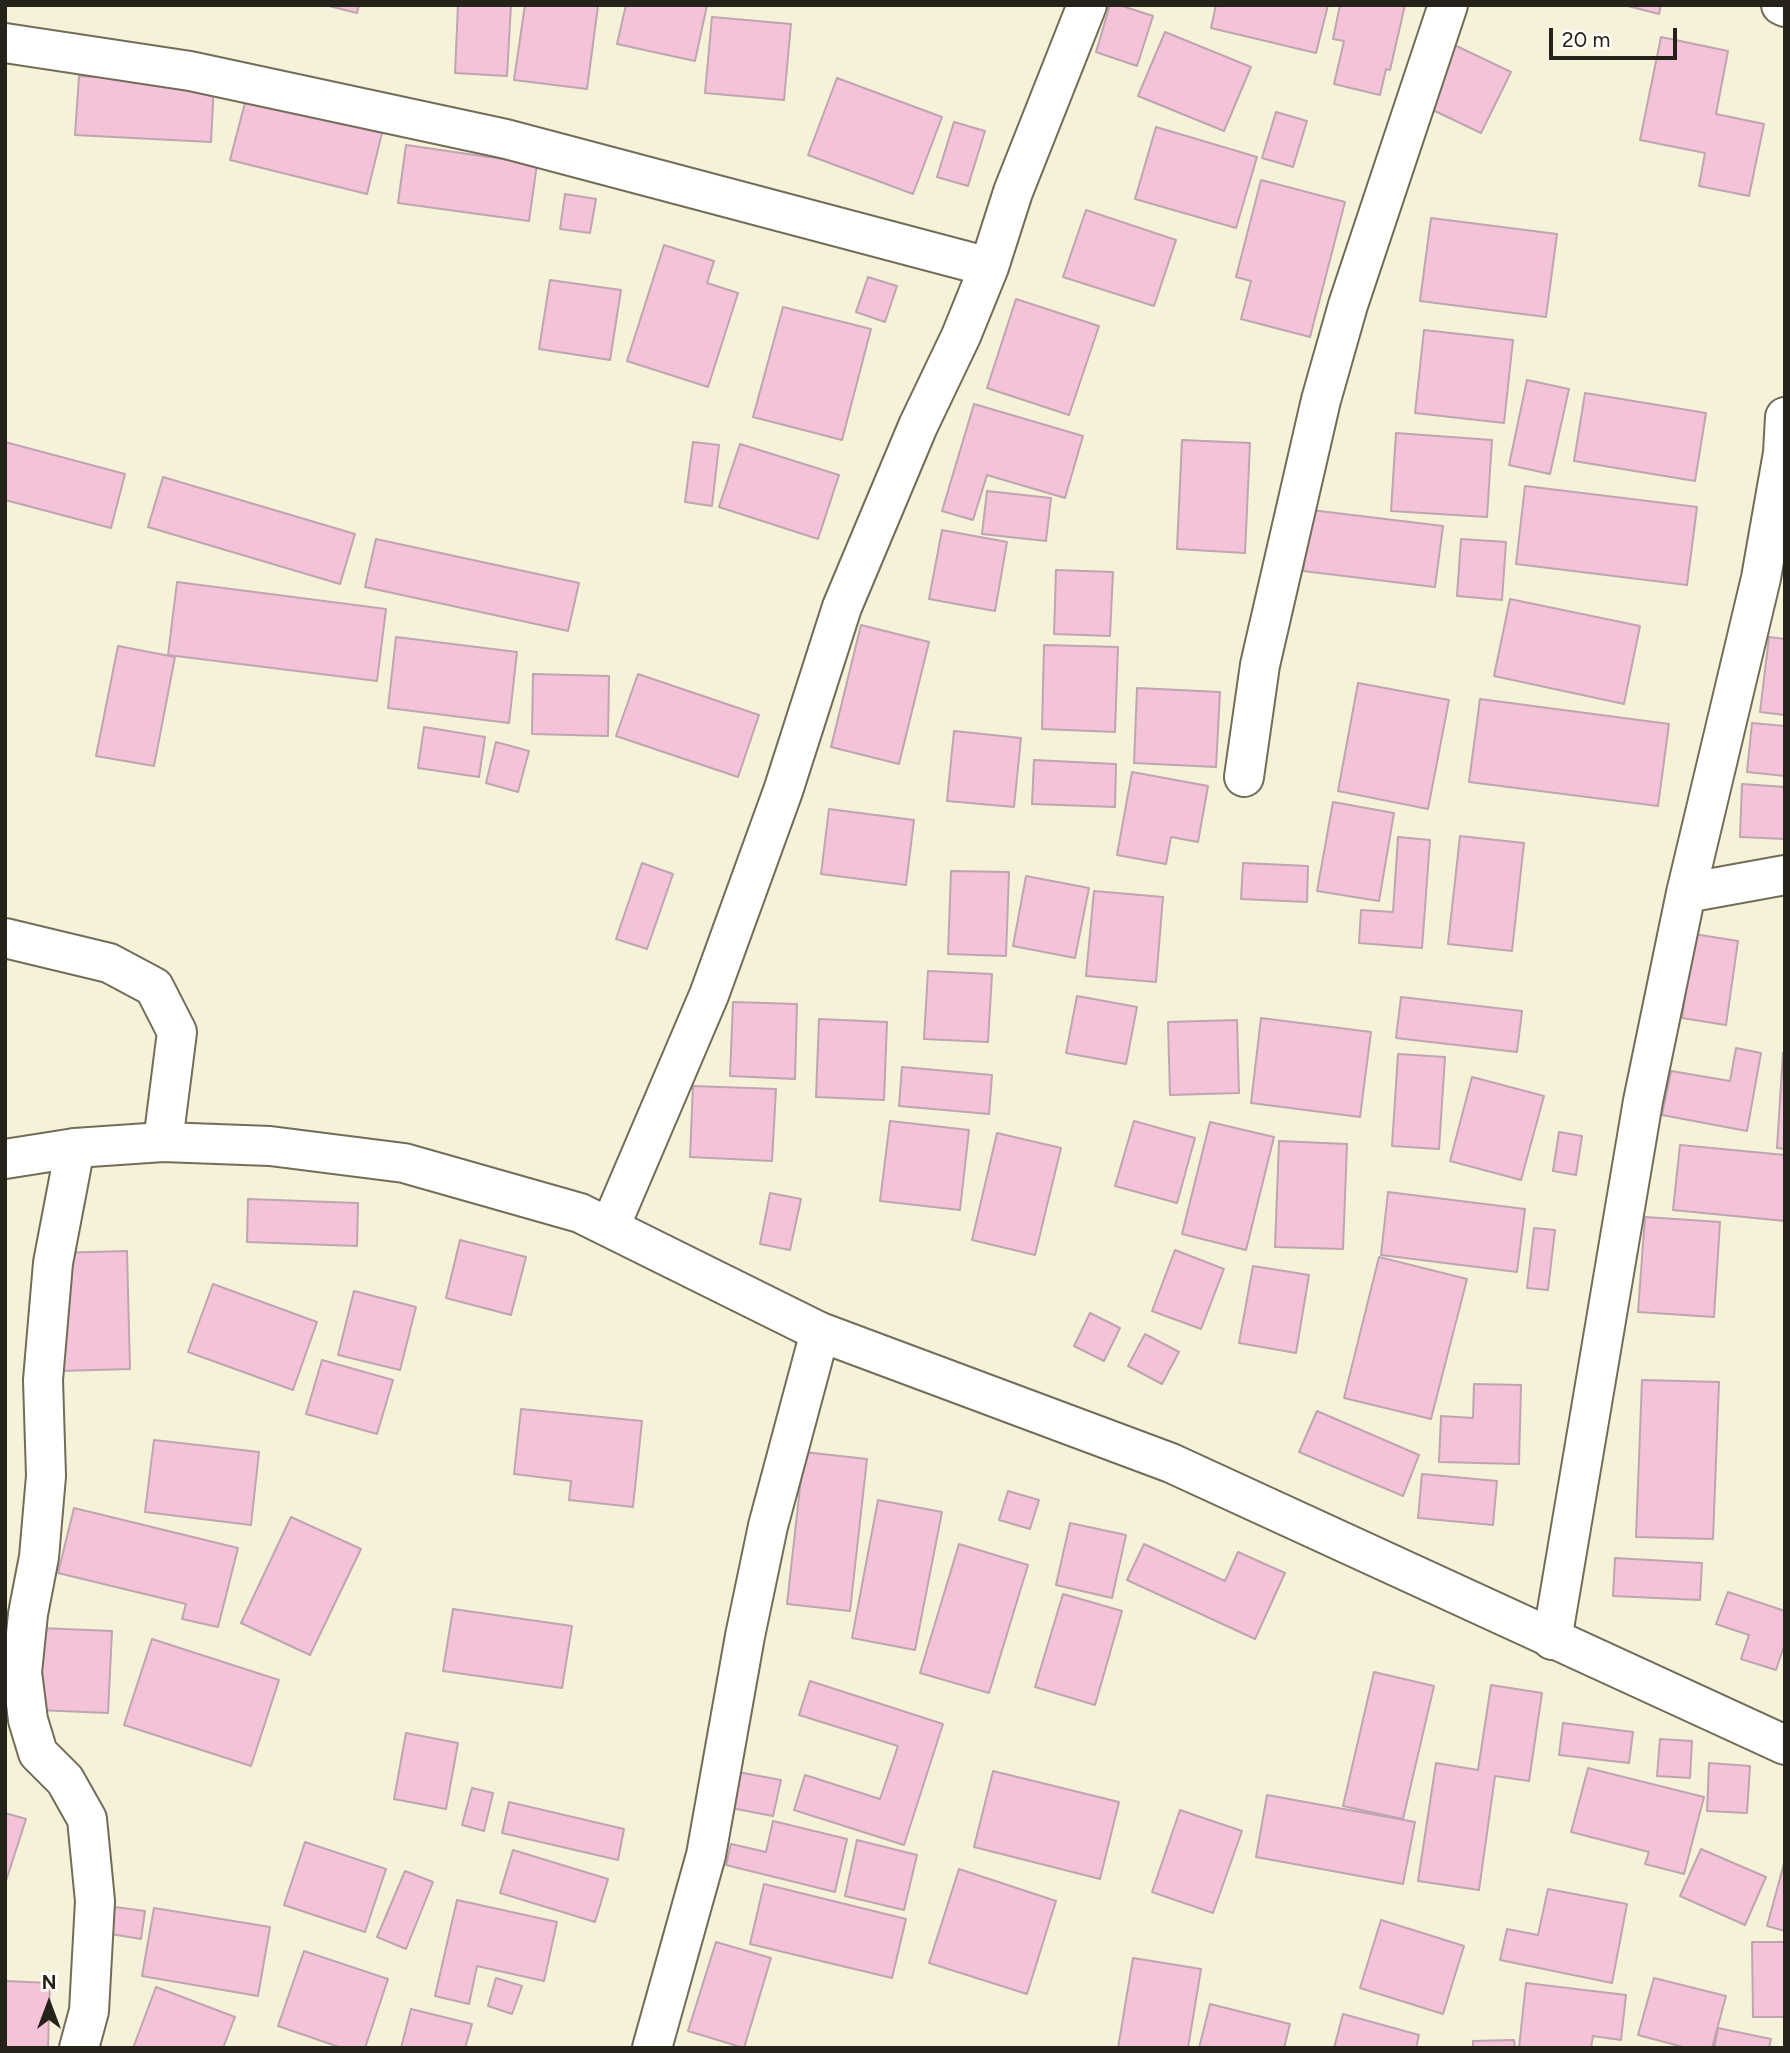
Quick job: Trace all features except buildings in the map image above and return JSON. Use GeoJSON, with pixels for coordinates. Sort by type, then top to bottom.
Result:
{"type":"FeatureCollection","features":[{"type":"Feature","properties":{"kind":"street"},"geometry":{"type":"LineString","coordinates":[[610,1227],[709,995],[783,791],[842,607],[918,426],[961,336],[989,267],[1013,192],[1087,5]]}},
{"type":"Feature","properties":{"kind":"street"},"geometry":{"type":"LineString","coordinates":[[1244,777],[1260,665],[1321,400],[1355,282],[1448,5]]}},
{"type":"Feature","properties":{"kind":"street"},"geometry":{"type":"LineString","coordinates":[[5,43],[190,71],[506,139],[989,267]]}},
{"type":"Feature","properties":{"kind":"street"},"geometry":{"type":"LineString","coordinates":[[1552,1640],[1643,1101],[1686,893],[1761,578],[1783,453],[1785,417]]}},
{"type":"Feature","properties":{"kind":"street"},"geometry":{"type":"LineString","coordinates":[[1686,893],[1785,875]]}},
{"type":"Feature","properties":{"kind":"street"},"geometry":{"type":"LineString","coordinates":[[5,938],[109,963],[154,987],[177,1032],[163,1142]]}},
{"type":"Feature","properties":{"kind":"street"},"geometry":{"type":"LineString","coordinates":[[5,1159],[75,1149],[163,1142],[270,1146],[404,1163],[580,1213],[820,1332],[1171,1463],[1785,1745]]}},
{"type":"Feature","properties":{"kind":"street"},"geometry":{"type":"LineString","coordinates":[[75,1149],[53,1263],[43,1380],[46,1476],[39,1557],[27,1614],[22,1672],[27,1720],[22,1755],[65,1780],[87,1819],[95,1900],[89,2011],[79,2048]]}},
{"type":"Feature","properties":{"kind":"street"},"geometry":{"type":"LineString","coordinates":[[652,2048],[706,1855],[745,1636],[768,1526],[820,1332]]}}]}
